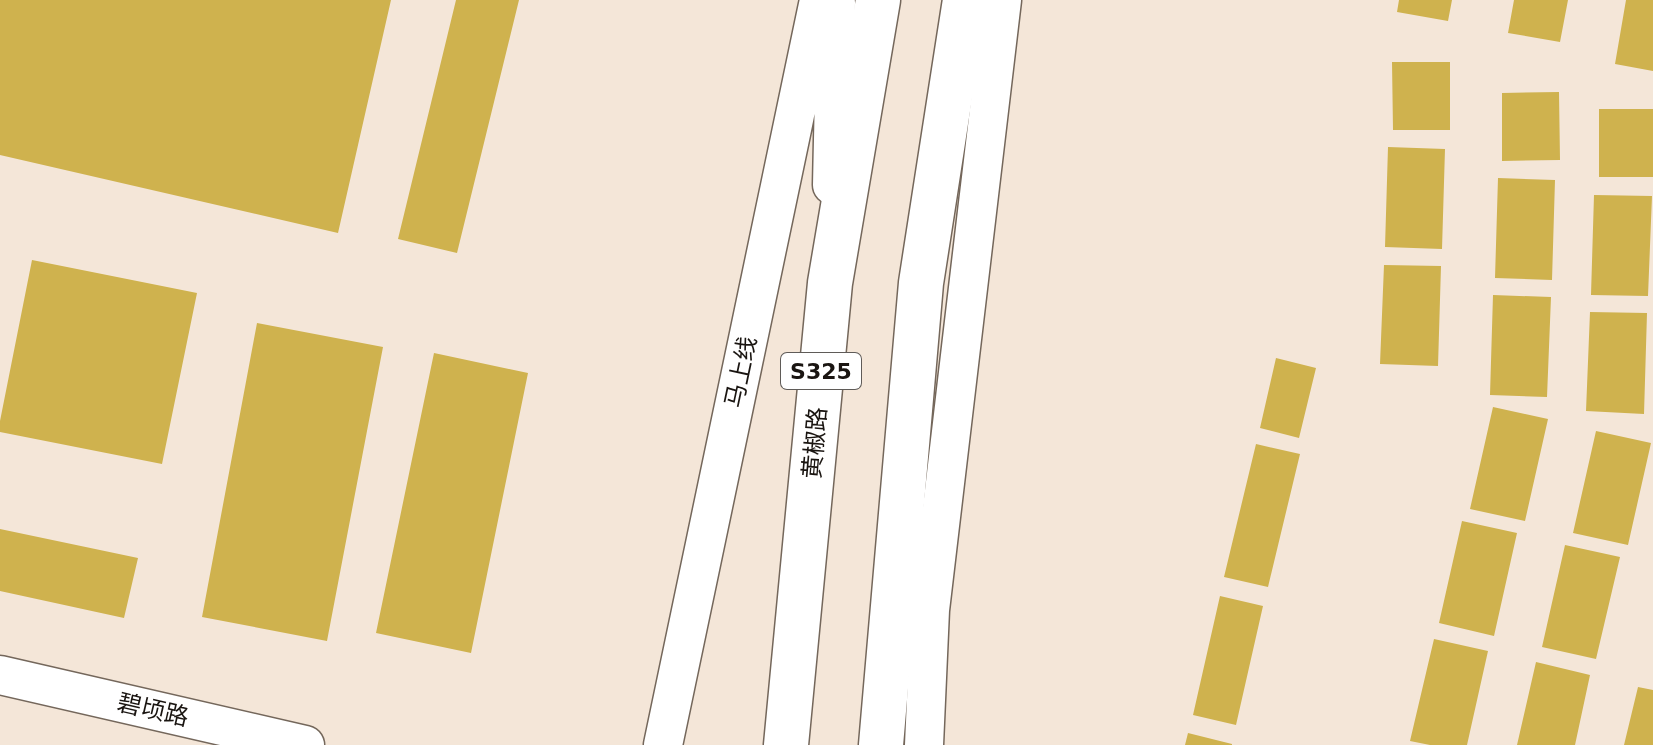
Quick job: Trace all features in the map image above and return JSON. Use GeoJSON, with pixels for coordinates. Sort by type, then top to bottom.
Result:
{"type":"FeatureCollection","features":[{"type":"Feature","properties":{"kind":"main road","name":"黄椒路"},"geometry":{"type":"LineString","coordinates":[[786,745],[830,283],[878,0]]}},
{"type":"Feature","properties":{"kind":"main road"},"geometry":{"type":"LineString","coordinates":[[881,745],[921,283],[965,0]]}},
{"type":"Feature","properties":{"kind":"street","name":"马上线"},"geometry":{"type":"LineString","coordinates":[[663,745],[819,0]]}},
{"type":"Feature","properties":{"kind":"street"},"geometry":{"type":"LineString","coordinates":[[830,283],[836,0]]}},
{"type":"Feature","properties":{"kind":"street"},"geometry":{"type":"LineString","coordinates":[[924,745],[930,610],[1002,0]]}},
{"type":"Feature","properties":{"kind":"street","name":"碧顷路"},"geometry":{"type":"LineString","coordinates":[[0,675],[305,745]]}},
{"type":"Feature","properties":{"kind":"building"},"geometry":{"type":"Polygon","coordinates":[[[0,0],[391,0],[338,233],[0,155],[0,0]]]}},
{"type":"Feature","properties":{"kind":"building"},"geometry":{"type":"Polygon","coordinates":[[[456,0],[519,0],[457,253],[398,239],[456,0]]]}},
{"type":"Feature","properties":{"kind":"building"},"geometry":{"type":"Polygon","coordinates":[[[1399,0],[1452,0],[1448,21],[1397,12],[1399,0]]]}},
{"type":"Feature","properties":{"kind":"building"},"geometry":{"type":"Polygon","coordinates":[[[1514,0],[1568,0],[1560,42],[1508,33],[1514,0]]]}},
{"type":"Feature","properties":{"kind":"building"},"geometry":{"type":"Polygon","coordinates":[[[1626,0],[1653,0],[1653,71],[1615,64],[1626,0]]]}},
{"type":"Feature","properties":{"kind":"building"},"geometry":{"type":"Polygon","coordinates":[[[1392,62],[1450,62],[1450,130],[1393,130],[1392,62]]]}},
{"type":"Feature","properties":{"kind":"building"},"geometry":{"type":"Polygon","coordinates":[[[1559,92],[1560,160],[1502,161],[1502,93],[1559,92]]]}},
{"type":"Feature","properties":{"kind":"building"},"geometry":{"type":"Polygon","coordinates":[[[1599,109],[1653,109],[1653,177],[1599,177],[1599,109]]]}},
{"type":"Feature","properties":{"kind":"building"},"geometry":{"type":"Polygon","coordinates":[[[1388,147],[1445,149],[1442,249],[1385,247],[1388,147]]]}},
{"type":"Feature","properties":{"kind":"building"},"geometry":{"type":"Polygon","coordinates":[[[1498,178],[1555,180],[1552,280],[1495,278],[1498,178]]]}},
{"type":"Feature","properties":{"kind":"building"},"geometry":{"type":"Polygon","coordinates":[[[1594,195],[1652,196],[1648,296],[1591,295],[1594,195]]]}},
{"type":"Feature","properties":{"kind":"building"},"geometry":{"type":"Polygon","coordinates":[[[32,260],[197,293],[162,464],[0,432],[32,260]]]}},
{"type":"Feature","properties":{"kind":"building"},"geometry":{"type":"Polygon","coordinates":[[[1384,265],[1441,266],[1438,366],[1380,364],[1384,265]]]}},
{"type":"Feature","properties":{"kind":"building"},"geometry":{"type":"Polygon","coordinates":[[[1493,295],[1551,297],[1547,397],[1490,395],[1493,295]]]}},
{"type":"Feature","properties":{"kind":"building"},"geometry":{"type":"Polygon","coordinates":[[[1590,312],[1647,313],[1644,414],[1586,411],[1590,312]]]}},
{"type":"Feature","properties":{"kind":"building"},"geometry":{"type":"Polygon","coordinates":[[[257,323],[383,347],[327,641],[202,617],[257,323]]]}},
{"type":"Feature","properties":{"kind":"building"},"geometry":{"type":"Polygon","coordinates":[[[434,353],[528,373],[471,653],[376,633],[434,353]]]}},
{"type":"Feature","properties":{"kind":"building"},"geometry":{"type":"Polygon","coordinates":[[[1276,358],[1316,368],[1299,438],[1260,428],[1276,358]]]}},
{"type":"Feature","properties":{"kind":"building"},"geometry":{"type":"Polygon","coordinates":[[[1493,407],[1548,419],[1525,521],[1470,509],[1493,407]]]}},
{"type":"Feature","properties":{"kind":"building"},"geometry":{"type":"Polygon","coordinates":[[[1596,431],[1651,443],[1628,545],[1573,533],[1596,431]]]}},
{"type":"Feature","properties":{"kind":"building"},"geometry":{"type":"Polygon","coordinates":[[[1256,444],[1300,454],[1268,587],[1224,577],[1256,444]]]}},
{"type":"Feature","properties":{"kind":"building"},"geometry":{"type":"Polygon","coordinates":[[[1462,521],[1517,533],[1494,636],[1439,623],[1462,521]]]}},
{"type":"Feature","properties":{"kind":"building"},"geometry":{"type":"Polygon","coordinates":[[[0,529],[138,558],[124,618],[0,591],[0,529]]]}},
{"type":"Feature","properties":{"kind":"building"},"geometry":{"type":"Polygon","coordinates":[[[1565,545],[1620,557],[1596,659],[1542,647],[1565,545]]]}},
{"type":"Feature","properties":{"kind":"building"},"geometry":{"type":"Polygon","coordinates":[[[1220,596],[1263,606],[1236,725],[1193,715],[1220,596]]]}},
{"type":"Feature","properties":{"kind":"building"},"geometry":{"type":"Polygon","coordinates":[[[1434,639],[1488,651],[1467,745],[1430,745],[1410,741],[1434,639]]]}},
{"type":"Feature","properties":{"kind":"building"},"geometry":{"type":"Polygon","coordinates":[[[1536,662],[1590,675],[1575,745],[1517,745],[1536,662]]]}},
{"type":"Feature","properties":{"kind":"building"},"geometry":{"type":"Polygon","coordinates":[[[1638,687],[1653,690],[1653,745],[1624,745],[1638,687]]]}},
{"type":"Feature","properties":{"kind":"building"},"geometry":{"type":"Polygon","coordinates":[[[1188,733],[1232,744],[1232,745],[1185,745],[1188,733]]]}}]}
